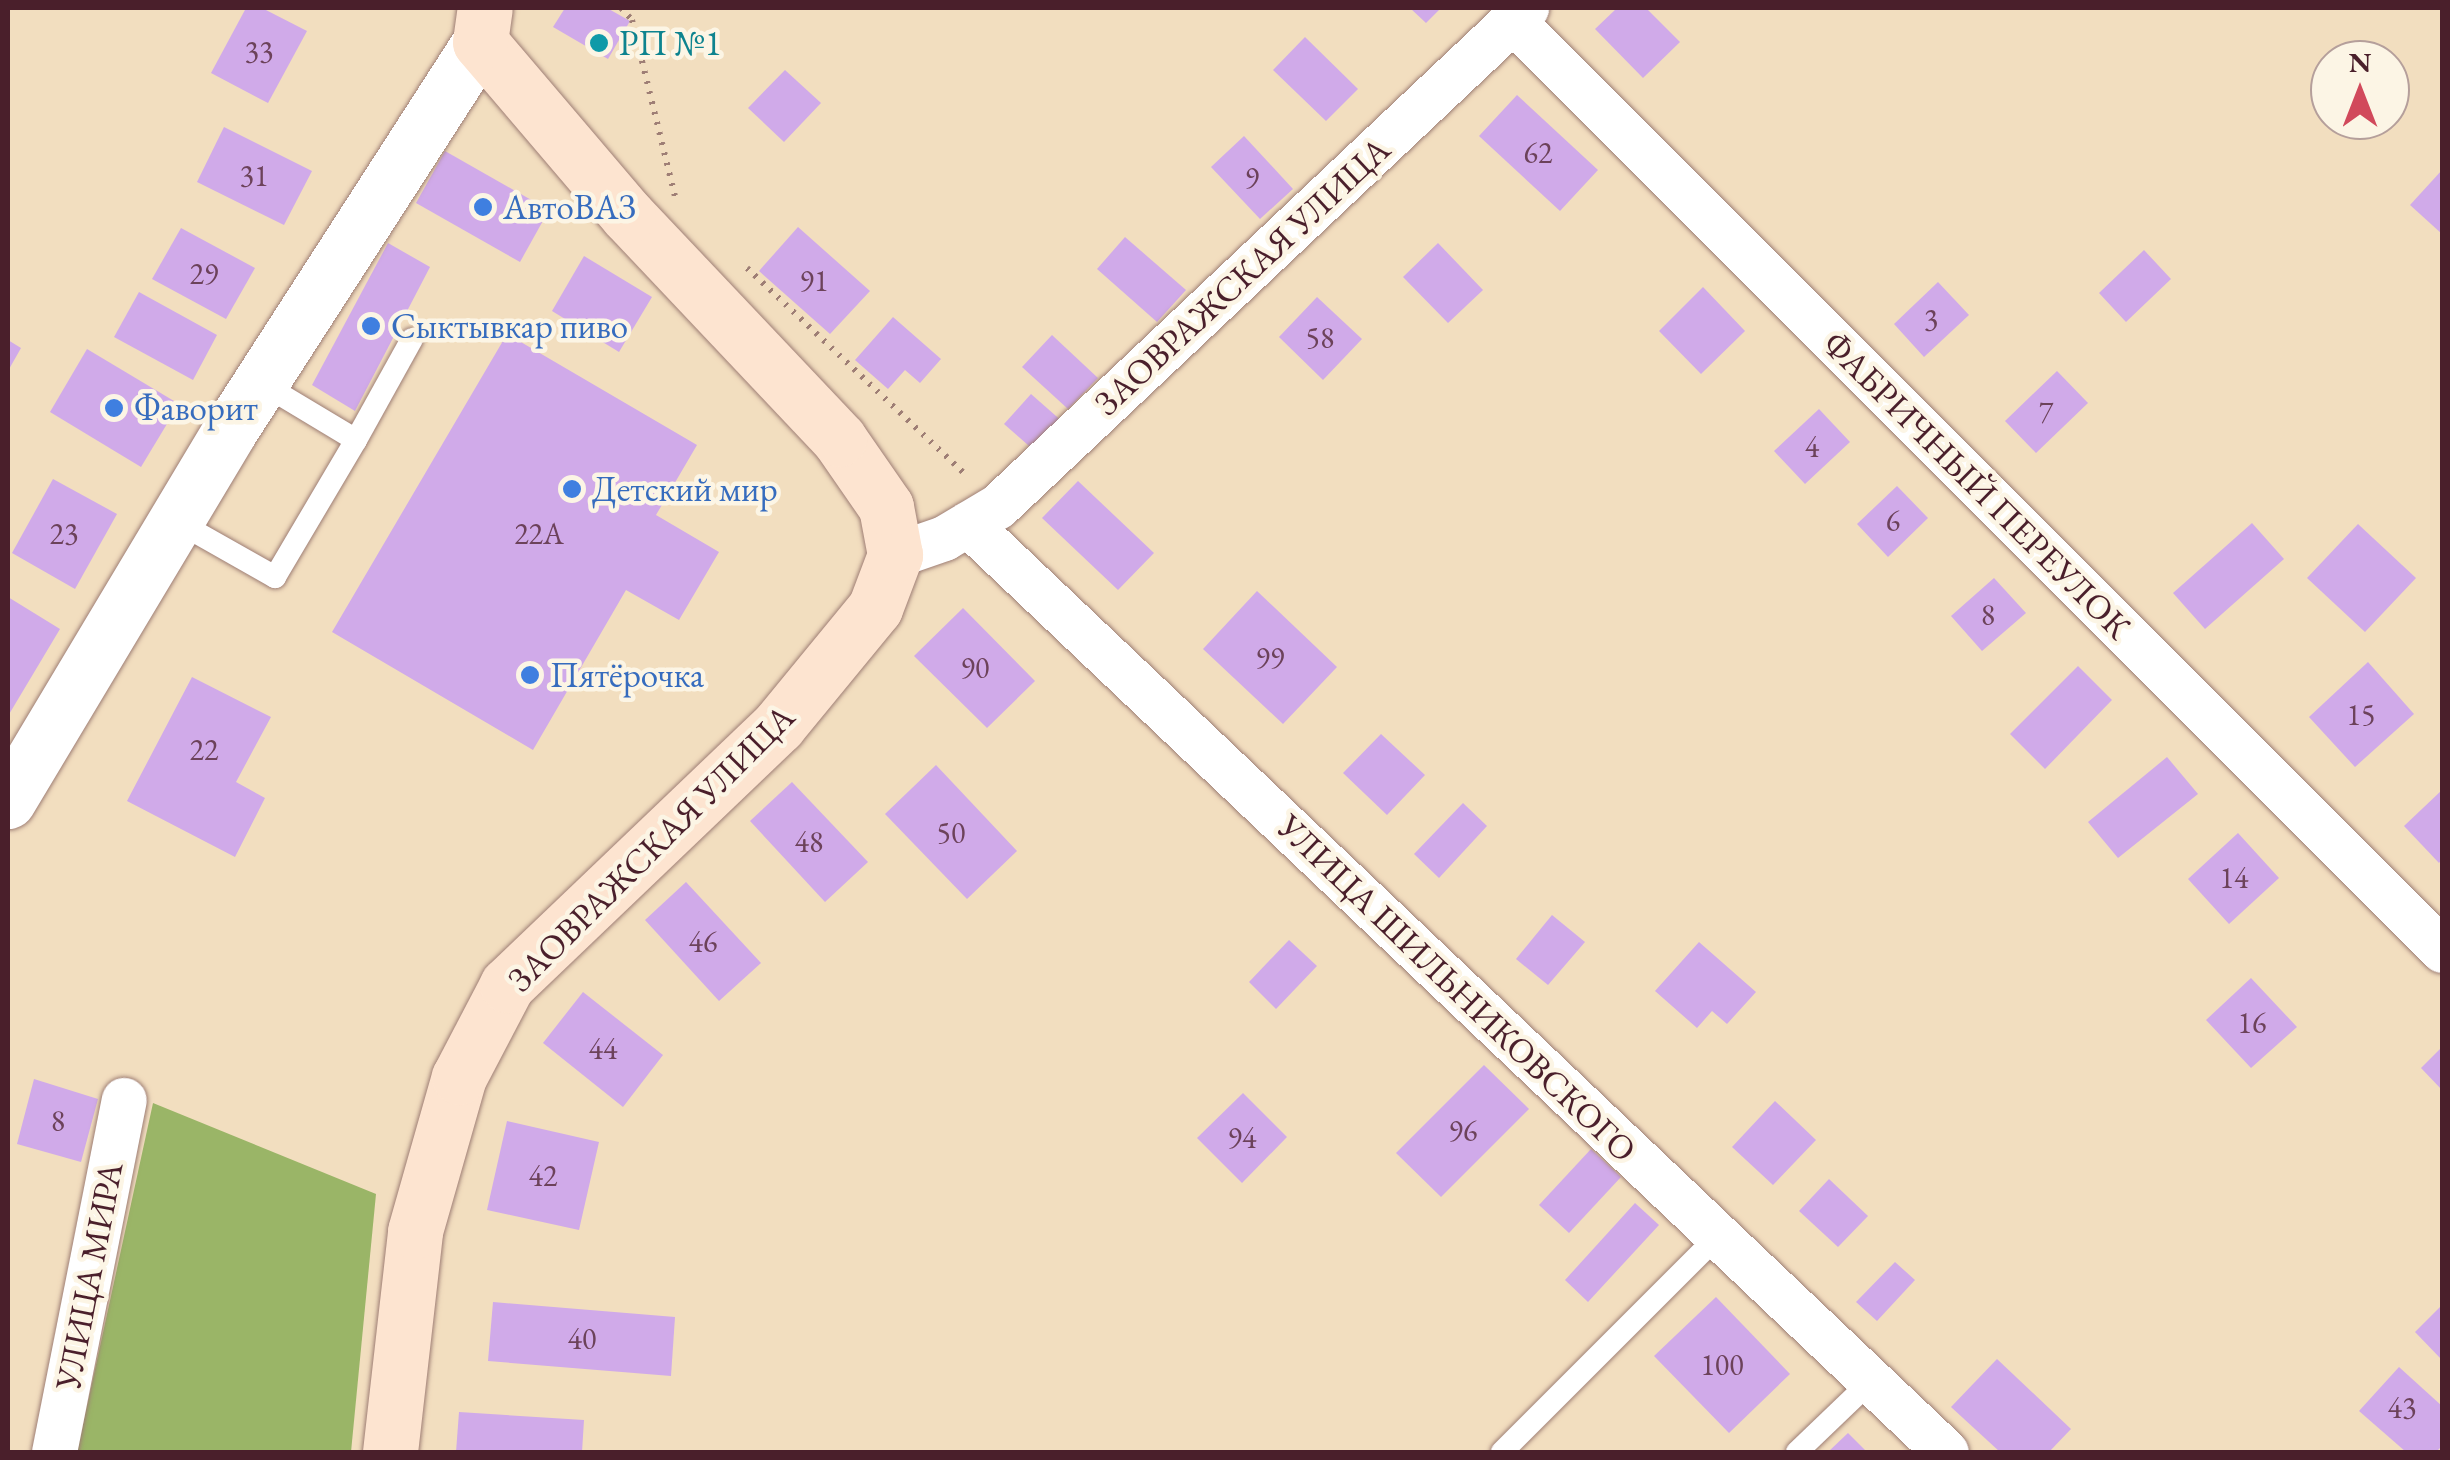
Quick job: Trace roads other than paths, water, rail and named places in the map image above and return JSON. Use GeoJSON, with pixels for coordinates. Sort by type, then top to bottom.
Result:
{"type":"FeatureCollection","features":[{"type":"Feature","properties":{"kind":"main road","name":"ЗАОВРАЖСКАЯ УЛИЦА"},"geometry":{"type":"LineString","coordinates":[[390,1452],[416,1231],[458,1077],[508,985],[778,726],[875,608],[894,555],[886,507],[839,439],[628,216],[482,25]]}},
{"type":"Feature","properties":{"kind":"street","name":"ЗАОВРАЖСКАЯ УЛИЦА"},"geometry":{"type":"LineString","coordinates":[[894,555],[944,538],[983,515],[1519,14]]}},
{"type":"Feature","properties":{"kind":"street","name":"ФАБРИЧНЫЙ ПЕРЕУЛОК"},"geometry":{"type":"LineString","coordinates":[[1519,14],[2442,950]]}},
{"type":"Feature","properties":{"kind":"street"},"geometry":{"type":"LineString","coordinates":[[11,786],[482,25]]}},
{"type":"Feature","properties":{"kind":"street","name":"УЛИЦА ШИЛЬНИКОВСКОГО"},"geometry":{"type":"LineString","coordinates":[[983,515],[1718,1236],[1946,1452]]}},
{"type":"Feature","properties":{"kind":"street","name":"УЛИЦА МИРА"},"geometry":{"type":"LineString","coordinates":[[54,1452],[124,1100]]}},
{"type":"Feature","properties":{"kind":"lane"},"geometry":{"type":"LineString","coordinates":[[176,521],[274,577],[412,339]]}},
{"type":"Feature","properties":{"kind":"lane"},"geometry":{"type":"LineString","coordinates":[[261,383],[356,440]]}},
{"type":"Feature","properties":{"kind":"lane"},"geometry":{"type":"LineString","coordinates":[[1502,1452],[1718,1236]]}},
{"type":"Feature","properties":{"kind":"lane"},"geometry":{"type":"LineString","coordinates":[[1797,1452],[1871,1381]]}},
{"type":"Feature","properties":{"kind":"place","name":"РП №1"},"geometry":{"type":"Point","coordinates":[599,43]}},
{"type":"Feature","properties":{"kind":"place","name":"АвтоВАЗ"},"geometry":{"type":"Point","coordinates":[483,207]}},
{"type":"Feature","properties":{"kind":"place","name":"Сыктывкар пиво"},"geometry":{"type":"Point","coordinates":[371,326]}},
{"type":"Feature","properties":{"kind":"place","name":"Фаворит"},"geometry":{"type":"Point","coordinates":[114,408]}},
{"type":"Feature","properties":{"kind":"place","name":"Детский мир"},"geometry":{"type":"Point","coordinates":[572,489]}},
{"type":"Feature","properties":{"kind":"place","name":"Пятёрочка"},"geometry":{"type":"Point","coordinates":[530,675]}}]}
